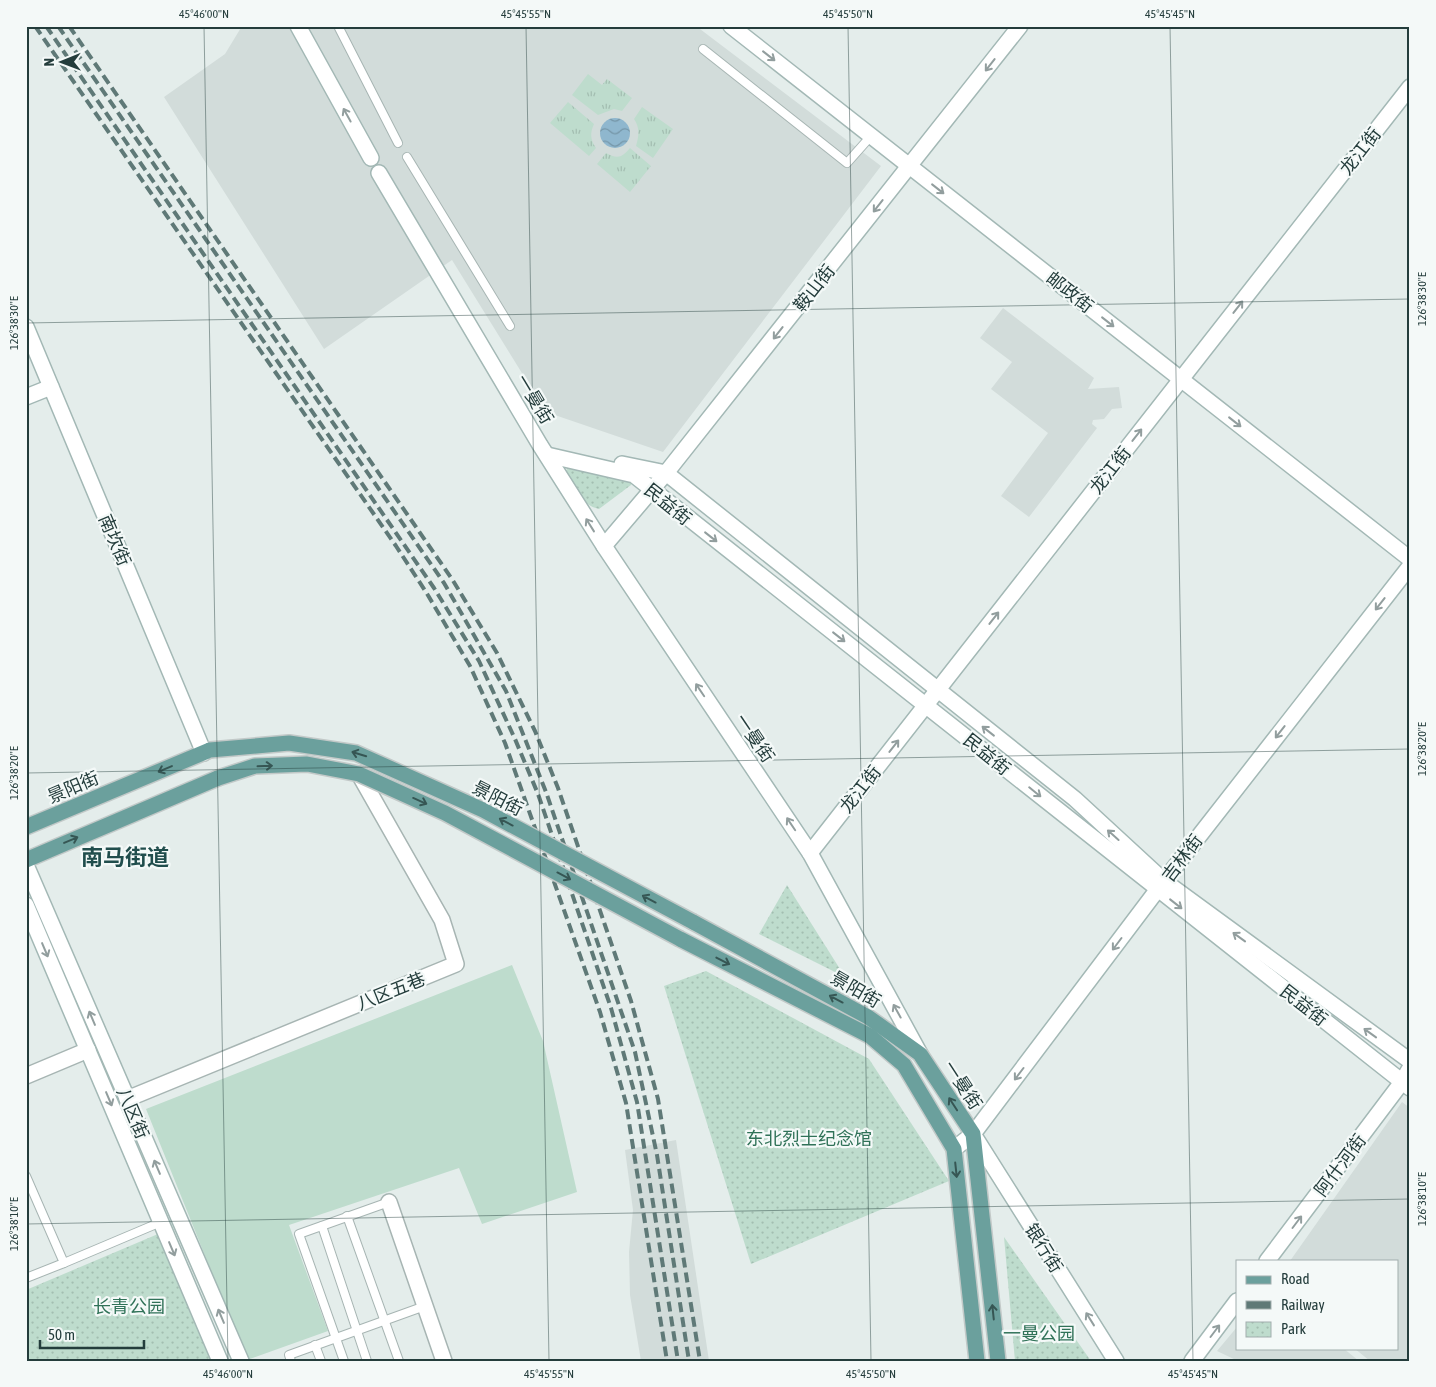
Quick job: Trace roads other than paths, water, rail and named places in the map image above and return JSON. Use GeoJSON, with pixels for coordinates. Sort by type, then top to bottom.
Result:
{"type":"FeatureCollection","features":[{"type":"Feature","properties":{"kind":"main road","name":"景阳街"},"geometry":{"type":"LineString","coordinates":[[26,827],[207,752],[289,743],[356,753],[482,810],[692,922],[868,1017],[920,1054]]}},
{"type":"Feature","properties":{"kind":"main road","name":"景阳街"},"geometry":{"type":"LineString","coordinates":[[26,860],[218,778],[255,766],[307,764],[359,774],[445,812],[680,939],[870,1036],[904,1065],[954,1149]]}},
{"type":"Feature","properties":{"kind":"main road","name":"一曼街"},"geometry":{"type":"LineString","coordinates":[[920,1054],[973,1134],[998,1361]]}},
{"type":"Feature","properties":{"kind":"main road"},"geometry":{"type":"LineString","coordinates":[[954,1149],[977,1361]]}},
{"type":"Feature","properties":{"kind":"street"},"geometry":{"type":"LineString","coordinates":[[298,26],[371,158]]}},
{"type":"Feature","properties":{"kind":"street","name":"邮政街"},"geometry":{"type":"LineString","coordinates":[[731,26],[1410,559]]}},
{"type":"Feature","properties":{"kind":"street","name":"鞍山街"},"geometry":{"type":"LineString","coordinates":[[604,546],[666,474],[1020,26]]}},
{"type":"Feature","properties":{"kind":"street","name":"龙江街"},"geometry":{"type":"LineString","coordinates":[[810,853],[1410,87]]}},
{"type":"Feature","properties":{"kind":"street","name":"一曼街"},"geometry":{"type":"LineString","coordinates":[[379,173],[543,450],[604,546],[810,853],[920,1054]]}},
{"type":"Feature","properties":{"kind":"street","name":"南坎街"},"geometry":{"type":"LineString","coordinates":[[26,327],[207,752]]}},
{"type":"Feature","properties":{"kind":"street"},"geometry":{"type":"LineString","coordinates":[[26,397],[51,387]]}},
{"type":"Feature","properties":{"kind":"street","name":"民益街"},"geometry":{"type":"LineString","coordinates":[[543,450],[666,474],[1074,799],[1161,885],[1410,1062]]}},
{"type":"Feature","properties":{"kind":"street","name":"民益街"},"geometry":{"type":"LineString","coordinates":[[543,450],[634,475],[926,705],[1161,885],[1406,1085]]}},
{"type":"Feature","properties":{"kind":"street","name":"吉林街"},"geometry":{"type":"LineString","coordinates":[[954,1149],[973,1134],[1161,885],[1410,566]]}},
{"type":"Feature","properties":{"kind":"street","name":"八区五巷"},"geometry":{"type":"LineString","coordinates":[[127,1099],[456,964],[442,920],[359,774]]}},
{"type":"Feature","properties":{"kind":"street","name":"八区街"},"geometry":{"type":"LineString","coordinates":[[26,865],[241,1361]]}},
{"type":"Feature","properties":{"kind":"street","name":"八区街"},"geometry":{"type":"LineString","coordinates":[[26,905],[220,1361]]}},
{"type":"Feature","properties":{"kind":"street"},"geometry":{"type":"LineString","coordinates":[[26,1076],[88,1050]]}},
{"type":"Feature","properties":{"kind":"street","name":"阿什河街"},"geometry":{"type":"LineString","coordinates":[[1269,1260],[1406,1085],[1410,1068]]}},
{"type":"Feature","properties":{"kind":"street","name":"银行街"},"geometry":{"type":"LineString","coordinates":[[973,1134],[1116,1361]]}},
{"type":"Feature","properties":{"kind":"street"},"geometry":{"type":"LineString","coordinates":[[389,1202],[444,1361]]}},
{"type":"Feature","properties":{"kind":"street"},"geometry":{"type":"LineString","coordinates":[[1192,1361],[1236,1302]]}},
{"type":"Feature","properties":{"kind":"lane"},"geometry":{"type":"LineString","coordinates":[[338,26],[398,143]]}},
{"type":"Feature","properties":{"kind":"lane"},"geometry":{"type":"LineString","coordinates":[[702,49],[847,163],[871,136]]}},
{"type":"Feature","properties":{"kind":"lane"},"geometry":{"type":"LineString","coordinates":[[407,157],[510,326]]}},
{"type":"Feature","properties":{"kind":"lane"},"geometry":{"type":"LineString","coordinates":[[26,1176],[64,1263]]}},
{"type":"Feature","properties":{"kind":"lane"},"geometry":{"type":"LineString","coordinates":[[344,1361],[299,1234],[389,1202]]}},
{"type":"Feature","properties":{"kind":"lane"},"geometry":{"type":"LineString","coordinates":[[347,1216],[399,1361]]}},
{"type":"Feature","properties":{"kind":"lane"},"geometry":{"type":"LineString","coordinates":[[26,1278],[161,1222]]}},
{"type":"Feature","properties":{"kind":"lane"},"geometry":{"type":"LineString","coordinates":[[322,1226],[368,1361]]}},
{"type":"Feature","properties":{"kind":"lane"},"geometry":{"type":"LineString","coordinates":[[291,1361],[289,1355],[425,1306]]}},
{"type":"Feature","properties":{"kind":"lane"},"geometry":{"type":"LineString","coordinates":[[315,1345],[321,1361]]}},
{"type":"Feature","properties":{"kind":"water"},"geometry":{"type":"Polygon","coordinates":[[[615,118],[625,123],[630,133],[625,143],[615,148],[605,143],[600,133],[605,123],[615,118]]]}},
{"type":"Feature","properties":{"kind":"railway"},"geometry":{"type":"LineString","coordinates":[[35,26],[396,546],[470,666],[505,743],[600,1012],[626,1103],[667,1361]]}},
{"type":"Feature","properties":{"kind":"railway"},"geometry":{"type":"LineString","coordinates":[[46,26],[434,588],[479,661],[538,794],[611,1008],[637,1102],[678,1361]]}},
{"type":"Feature","properties":{"kind":"railway"},"geometry":{"type":"LineString","coordinates":[[58,26],[444,583],[506,691],[546,792],[635,1052],[657,1155],[689,1361]]}},
{"type":"Feature","properties":{"kind":"railway"},"geometry":{"type":"LineString","coordinates":[[69,26],[452,579],[497,653],[535,731],[558,788],[631,1001],[658,1099],[700,1361]]}},
{"type":"Feature","properties":{"kind":"district","name":"南马街道"},"geometry":{"type":"Point","coordinates":[125,857]}},
{"type":"Feature","properties":{"kind":"park label","name":"东北烈士纪念馆"},"geometry":{"type":"Point","coordinates":[809,1138]}},
{"type":"Feature","properties":{"kind":"park label","name":"长青公园"},"geometry":{"type":"Point","coordinates":[129,1306]}},
{"type":"Feature","properties":{"kind":"park label","name":"一曼公园"},"geometry":{"type":"Point","coordinates":[1039,1333]}}]}
